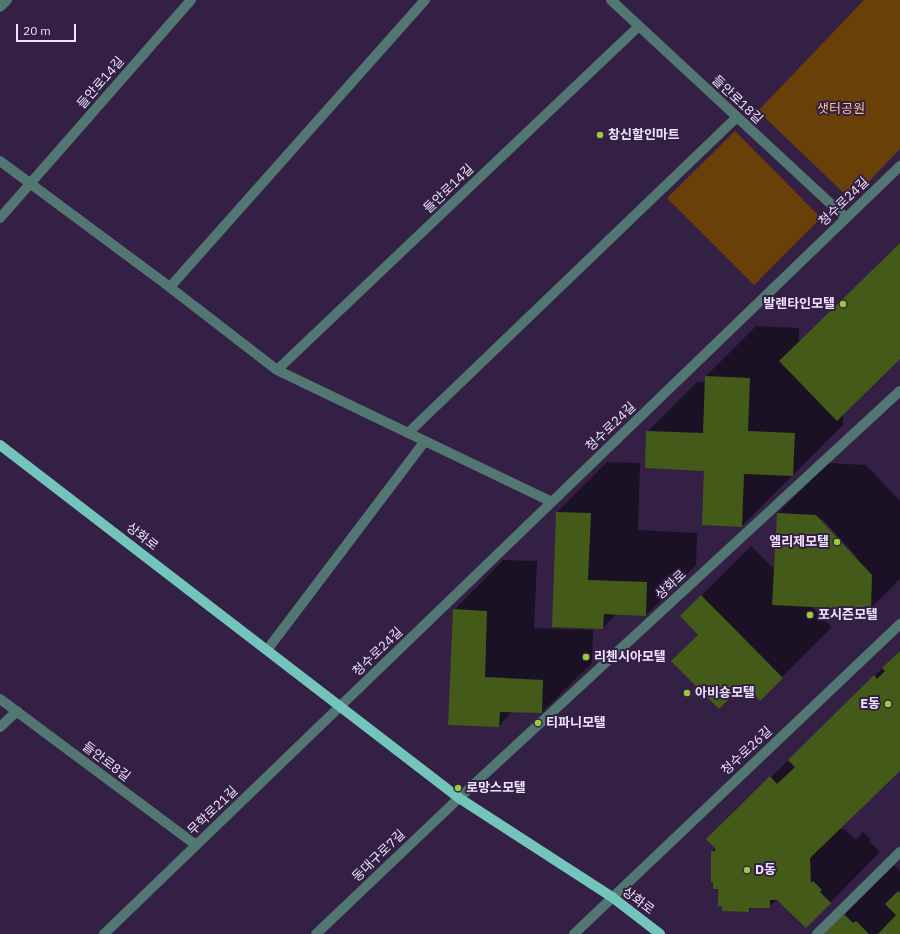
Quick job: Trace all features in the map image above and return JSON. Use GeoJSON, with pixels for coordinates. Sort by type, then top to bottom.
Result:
{"type":"FeatureCollection","features":[{"type":"Feature","properties":{"kind":"main road","name":"상화로"},"geometry":{"type":"LineString","coordinates":[[0,445],[459,798],[612,897],[660,934]]}},
{"type":"Feature","properties":{"kind":"street"},"geometry":{"type":"LineString","coordinates":[[0,7],[6,0]]}},
{"type":"Feature","properties":{"kind":"street","name":"들안로14길"},"geometry":{"type":"LineString","coordinates":[[30,183],[191,0]]}},
{"type":"Feature","properties":{"kind":"street"},"geometry":{"type":"LineString","coordinates":[[170,288],[425,0]]}},
{"type":"Feature","properties":{"kind":"street","name":"들안로18길"},"geometry":{"type":"LineString","coordinates":[[611,0],[846,218]]}},
{"type":"Feature","properties":{"kind":"street","name":"들안로14길"},"geometry":{"type":"LineString","coordinates":[[277,370],[639,26]]}},
{"type":"Feature","properties":{"kind":"street"},"geometry":{"type":"LineString","coordinates":[[408,433],[737,117]]}},
{"type":"Feature","properties":{"kind":"street"},"geometry":{"type":"LineString","coordinates":[[0,161],[277,370],[552,502]]}},
{"type":"Feature","properties":{"kind":"street","name":"청수로24길"},"geometry":{"type":"LineString","coordinates":[[340,706],[900,166]]}},
{"type":"Feature","properties":{"kind":"street"},"geometry":{"type":"LineString","coordinates":[[0,218],[30,183]]}},
{"type":"Feature","properties":{"kind":"street","name":"상화로"},"geometry":{"type":"LineString","coordinates":[[459,798],[900,391]]}},
{"type":"Feature","properties":{"kind":"street"},"geometry":{"type":"LineString","coordinates":[[267,650],[425,441]]}},
{"type":"Feature","properties":{"kind":"street","name":"청수로26길"},"geometry":{"type":"LineString","coordinates":[[574,934],[900,624]]}},
{"type":"Feature","properties":{"kind":"street","name":"들안로8길"},"geometry":{"type":"LineString","coordinates":[[0,698],[196,845]]}},
{"type":"Feature","properties":{"kind":"street","name":"무학로21길"},"geometry":{"type":"LineString","coordinates":[[104,934],[340,706]]}},
{"type":"Feature","properties":{"kind":"street"},"geometry":{"type":"LineString","coordinates":[[0,727],[17,711]]}},
{"type":"Feature","properties":{"kind":"street","name":"동대구로7길"},"geometry":{"type":"LineString","coordinates":[[316,934],[459,798]]}},
{"type":"Feature","properties":{"kind":"street"},"geometry":{"type":"LineString","coordinates":[[817,934],[900,852]]}},
{"type":"Feature","properties":{"kind":"green space","name":"샛터공원"},"geometry":{"type":"Polygon","coordinates":[[[864,0],[900,0],[900,149],[851,200],[758,111],[864,0]]]}},
{"type":"Feature","properties":{"kind":"green space"},"geometry":{"type":"Polygon","coordinates":[[[735,131],[821,218],[754,285],[667,198],[735,131]]]}},
{"type":"Feature","properties":{"kind":"building"},"geometry":{"type":"Polygon","coordinates":[[[900,243],[900,359],[837,421],[779,361],[900,243]]]}},
{"type":"Feature","properties":{"kind":"building"},"geometry":{"type":"Polygon","coordinates":[[[705,376],[750,378],[748,431],[795,433],[793,476],[744,474],[742,527],[702,525],[704,471],[645,468],[646,431],[703,433],[705,376]]]}},
{"type":"Feature","properties":{"kind":"building"},"geometry":{"type":"Polygon","coordinates":[[[556,512],[591,513],[588,580],[647,582],[646,616],[604,614],[603,629],[552,627],[556,512]]]}},
{"type":"Feature","properties":{"kind":"building"},"geometry":{"type":"Polygon","coordinates":[[[777,513],[816,515],[872,575],[871,610],[772,605],[777,513]]]}},
{"type":"Feature","properties":{"kind":"building"},"geometry":{"type":"Polygon","coordinates":[[[701,595],[783,678],[760,701],[744,684],[719,709],[671,661],[698,635],[680,616],[701,595]]]}},
{"type":"Feature","properties":{"kind":"building"},"geometry":{"type":"Polygon","coordinates":[[[453,609],[487,611],[485,677],[543,680],[542,713],[500,712],[499,727],[448,725],[453,609]]]}},
{"type":"Feature","properties":{"kind":"building"},"geometry":{"type":"Polygon","coordinates":[[[900,651],[900,771],[810,858],[811,883],[813,881],[822,890],[820,892],[831,903],[806,928],[777,900],[770,900],[770,908],[749,908],[749,912],[722,911],[722,906],[718,906],[718,889],[713,889],[713,882],[711,882],[711,851],[715,851],[715,848],[706,839],[770,776],[777,784],[795,767],[788,760],[874,675],[877,679],[885,671],[882,668],[900,651]]]}},
{"type":"Feature","properties":{"kind":"building"},"geometry":{"type":"Polygon","coordinates":[[[898,891],[900,893],[900,934],[878,934],[896,915],[885,904],[898,891]]]}},
{"type":"Feature","properties":{"kind":"building"},"geometry":{"type":"Polygon","coordinates":[[[844,914],[853,923],[856,921],[869,934],[824,934],[844,914]]]}},
{"type":"Feature","properties":{"kind":"place","name":"창신할인마트"},"geometry":{"type":"Point","coordinates":[600,135]}},
{"type":"Feature","properties":{"kind":"place","name":"발렌타인모텔"},"geometry":{"type":"Point","coordinates":[843,304]}},
{"type":"Feature","properties":{"kind":"place","name":"엘리제모텔"},"geometry":{"type":"Point","coordinates":[837,542]}},
{"type":"Feature","properties":{"kind":"place","name":"포시즌모텔"},"geometry":{"type":"Point","coordinates":[810,615]}},
{"type":"Feature","properties":{"kind":"place","name":"리첸시아모텔"},"geometry":{"type":"Point","coordinates":[586,657]}},
{"type":"Feature","properties":{"kind":"place","name":"아비숑모텔"},"geometry":{"type":"Point","coordinates":[687,693]}},
{"type":"Feature","properties":{"kind":"place","name":"E동"},"geometry":{"type":"Point","coordinates":[888,704]}},
{"type":"Feature","properties":{"kind":"place","name":"티파니모텔"},"geometry":{"type":"Point","coordinates":[538,723]}},
{"type":"Feature","properties":{"kind":"place","name":"로망스모텔"},"geometry":{"type":"Point","coordinates":[458,788]}},
{"type":"Feature","properties":{"kind":"place","name":"D동"},"geometry":{"type":"Point","coordinates":[747,870]}}]}
